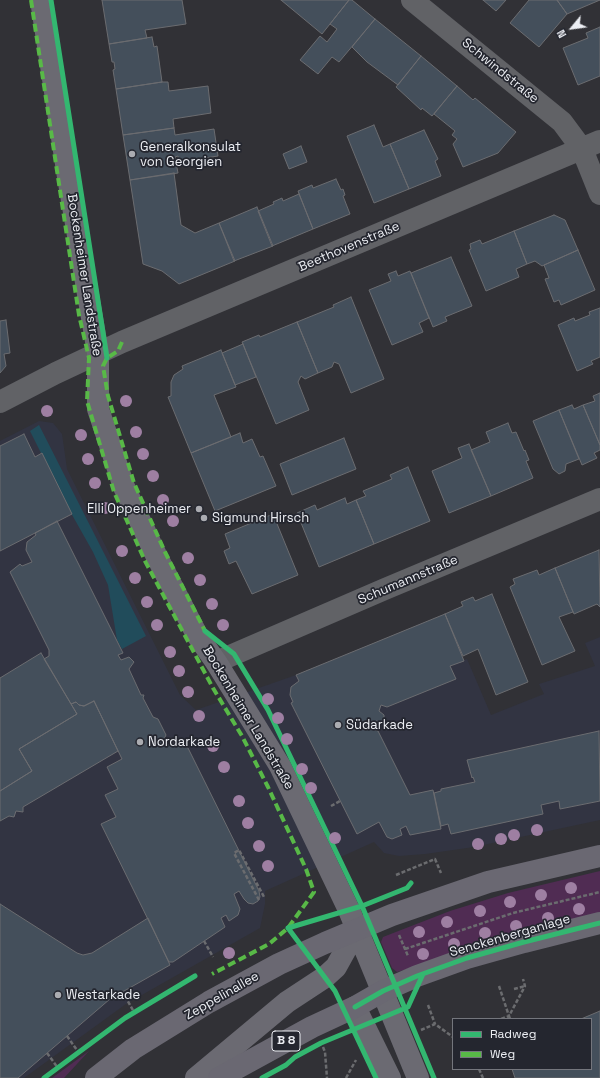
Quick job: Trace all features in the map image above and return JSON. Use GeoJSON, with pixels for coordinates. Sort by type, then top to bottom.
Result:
{"type":"FeatureCollection","features":[{"type":"Feature","properties":{"kind":"main road","name":"Bockenheimer Landstraße"},"geometry":{"type":"LineString","coordinates":[[41,0],[68,177],[98,353],[98,409],[124,487],[156,555],[197,635],[216,662],[280,766],[338,884],[418,1078]]}},
{"type":"Feature","properties":{"kind":"main road"},"geometry":{"type":"LineString","coordinates":[[196,1078],[287,1002],[325,977],[336,967],[357,929],[448,894],[488,882],[600,856]]}},
{"type":"Feature","properties":{"kind":"main road","name":"Senckenberganlage"},"geometry":{"type":"LineString","coordinates":[[383,991],[417,976],[467,958],[600,923]]}},
{"type":"Feature","properties":{"kind":"main road","name":"Zeppelinallee"},"geometry":{"type":"LineString","coordinates":[[96,1078],[133,1049],[209,1002],[279,964],[357,929]]}},
{"type":"Feature","properties":{"kind":"main road","name":"B 8"},"geometry":{"type":"LineString","coordinates":[[219,1078],[312,1027],[355,1007],[383,991]]}},
{"type":"Feature","properties":{"kind":"main road"},"geometry":{"type":"LineString","coordinates":[[355,1007],[390,1078]]}},
{"type":"Feature","properties":{"kind":"street","name":"Schwindstraße"},"geometry":{"type":"LineString","coordinates":[[412,0],[591,145],[600,194]]}},
{"type":"Feature","properties":{"kind":"street","name":"Beethovenstraße"},"geometry":{"type":"LineString","coordinates":[[0,402],[98,353],[591,145]]}},
{"type":"Feature","properties":{"kind":"street","name":"Schumannstraße"},"geometry":{"type":"LineString","coordinates":[[216,662],[600,499]]}},
{"type":"Feature","properties":{"kind":"path"},"geometry":{"type":"LineString","coordinates":[[331,806],[340,801]]}},
{"type":"Feature","properties":{"kind":"path"},"geometry":{"type":"LineString","coordinates":[[259,900],[234,853],[239,850],[264,897]]}},
{"type":"Feature","properties":{"kind":"path"},"geometry":{"type":"LineString","coordinates":[[396,875],[436,859],[440,873]]}},
{"type":"Feature","properties":{"kind":"path"},"geometry":{"type":"LineString","coordinates":[[405,949],[513,913],[600,892]]}},
{"type":"Feature","properties":{"kind":"path"},"geometry":{"type":"LineString","coordinates":[[398,931],[410,961]]}},
{"type":"Feature","properties":{"kind":"path"},"geometry":{"type":"LineString","coordinates":[[204,941],[213,957]]}},
{"type":"Feature","properties":{"kind":"path"},"geometry":{"type":"LineString","coordinates":[[509,1018],[525,986],[523,980]]}},
{"type":"Feature","properties":{"kind":"path"},"geometry":{"type":"LineString","coordinates":[[499,986],[509,1018]]}},
{"type":"Feature","properties":{"kind":"path"},"geometry":{"type":"LineString","coordinates":[[519,996],[515,989],[525,986]]}},
{"type":"Feature","properties":{"kind":"path"},"geometry":{"type":"LineString","coordinates":[[122,991],[134,1012]]}},
{"type":"Feature","properties":{"kind":"path"},"geometry":{"type":"LineString","coordinates":[[428,1005],[435,1024],[452,1036]]}},
{"type":"Feature","properties":{"kind":"path"},"geometry":{"type":"LineString","coordinates":[[418,1031],[435,1024]]}},
{"type":"Feature","properties":{"kind":"path"},"geometry":{"type":"LineString","coordinates":[[67,1036],[79,1053]]}},
{"type":"Feature","properties":{"kind":"path"},"geometry":{"type":"LineString","coordinates":[[327,1041],[320,1046],[325,1052],[327,1078]]}},
{"type":"Feature","properties":{"kind":"path"},"geometry":{"type":"LineString","coordinates":[[47,1053],[58,1068]]}},
{"type":"Feature","properties":{"kind":"path"},"geometry":{"type":"LineString","coordinates":[[346,1078],[360,1054]]}},
{"type":"Feature","properties":{"kind":"shaded area"},"geometry":{"type":"Polygon","coordinates":[[[39,421],[53,423],[62,434],[67,469],[180,695],[196,710],[296,675],[445,614],[464,660],[467,659],[491,715],[544,694],[539,684],[595,666],[585,643],[600,637],[600,820],[474,847],[425,854],[399,856],[384,853],[374,842],[265,891],[265,904],[260,928],[126,1004],[24,1078],[0,1078],[0,441],[39,421]]]}},
{"type":"Feature","properties":{"kind":"shaded area"},"geometry":{"type":"Polygon","coordinates":[[[600,871],[600,913],[397,972],[392,968],[381,942],[383,937],[450,911],[508,893],[600,871]]]}},
{"type":"Feature","properties":{"kind":"shaded area"},"geometry":{"type":"Polygon","coordinates":[[[89,1051],[64,1078],[52,1078],[89,1051]]]}},
{"type":"Feature","properties":{"kind":"water"},"geometry":{"type":"Polygon","coordinates":[[[39,425],[146,636],[122,649],[117,640],[108,585],[93,552],[71,513],[30,431],[39,425]]]}},
{"type":"Feature","properties":{"kind":"building"},"geometry":{"type":"Polygon","coordinates":[[[102,0],[182,0],[186,24],[145,30],[147,38],[109,44],[102,0]]]}},
{"type":"Feature","properties":{"kind":"building"},"geometry":{"type":"Polygon","coordinates":[[[281,0],[349,0],[322,34],[281,0]]]}},
{"type":"Feature","properties":{"kind":"building"},"geometry":{"type":"Polygon","coordinates":[[[349,0],[352,0],[375,19],[339,62],[332,57],[318,74],[300,60],[320,36],[327,42],[337,29],[330,24],[349,0]]]}},
{"type":"Feature","properties":{"kind":"building"},"geometry":{"type":"Polygon","coordinates":[[[483,0],[506,0],[496,11],[483,0]]]}},
{"type":"Feature","properties":{"kind":"building"},"geometry":{"type":"Polygon","coordinates":[[[529,0],[557,0],[567,14],[539,47],[510,23],[529,0]]]}},
{"type":"Feature","properties":{"kind":"building"},"geometry":{"type":"Polygon","coordinates":[[[557,0],[600,0],[567,14],[557,0]]]}},
{"type":"Feature","properties":{"kind":"building"},"geometry":{"type":"Polygon","coordinates":[[[375,19],[421,56],[398,85],[367,62],[352,47],[375,19]]]}},
{"type":"Feature","properties":{"kind":"building"},"geometry":{"type":"Polygon","coordinates":[[[600,27],[600,76],[578,85],[563,48],[588,38],[586,33],[600,27]]]}},
{"type":"Feature","properties":{"kind":"building"},"geometry":{"type":"Polygon","coordinates":[[[152,37],[154,47],[157,46],[162,82],[116,89],[113,70],[115,69],[114,62],[112,62],[109,44],[152,37]]]}},
{"type":"Feature","properties":{"kind":"building"},"geometry":{"type":"Polygon","coordinates":[[[421,56],[457,86],[432,116],[422,108],[421,110],[396,87],[421,56]]]}},
{"type":"Feature","properties":{"kind":"building"},"geometry":{"type":"Polygon","coordinates":[[[168,82],[169,91],[208,86],[211,113],[173,119],[174,128],[123,135],[116,89],[168,82]]]}},
{"type":"Feature","properties":{"kind":"building"},"geometry":{"type":"Polygon","coordinates":[[[457,86],[473,100],[475,98],[516,132],[498,153],[463,167],[453,144],[457,139],[452,135],[455,131],[434,114],[457,86]]]}},
{"type":"Feature","properties":{"kind":"building"},"geometry":{"type":"Polygon","coordinates":[[[374,125],[383,147],[390,144],[409,189],[374,203],[347,136],[374,125]]]}},
{"type":"Feature","properties":{"kind":"building"},"geometry":{"type":"Polygon","coordinates":[[[174,128],[175,135],[214,129],[218,156],[179,162],[178,156],[175,157],[178,173],[130,180],[123,135],[174,128]]]}},
{"type":"Feature","properties":{"kind":"building"},"geometry":{"type":"Polygon","coordinates":[[[424,130],[438,159],[435,161],[441,176],[409,189],[390,144],[424,130]]]}},
{"type":"Feature","properties":{"kind":"building"},"geometry":{"type":"Polygon","coordinates":[[[301,146],[307,162],[289,169],[283,154],[301,146]]]}},
{"type":"Feature","properties":{"kind":"building"},"geometry":{"type":"Polygon","coordinates":[[[174,173],[181,225],[195,233],[219,223],[235,261],[179,284],[162,271],[143,264],[130,180],[174,173]]]}},
{"type":"Feature","properties":{"kind":"building"},"geometry":{"type":"Polygon","coordinates":[[[336,179],[341,190],[343,189],[345,195],[343,196],[350,214],[313,229],[298,191],[312,185],[313,188],[336,179]]]}},
{"type":"Feature","properties":{"kind":"building"},"geometry":{"type":"Polygon","coordinates":[[[299,194],[313,229],[272,246],[258,211],[274,204],[273,202],[282,198],[283,201],[299,194]]]}},
{"type":"Feature","properties":{"kind":"building"},"geometry":{"type":"Polygon","coordinates":[[[257,207],[273,246],[234,261],[219,223],[257,207]]]}},
{"type":"Feature","properties":{"kind":"building"},"geometry":{"type":"Polygon","coordinates":[[[554,215],[565,220],[578,250],[542,266],[535,261],[527,264],[514,231],[554,215]]]}},
{"type":"Feature","properties":{"kind":"building"},"geometry":{"type":"Polygon","coordinates":[[[514,231],[527,264],[516,269],[519,277],[486,291],[469,250],[471,249],[470,244],[480,240],[482,244],[514,231]]]}},
{"type":"Feature","properties":{"kind":"building"},"geometry":{"type":"Polygon","coordinates":[[[578,250],[595,290],[561,305],[559,300],[554,302],[545,279],[549,278],[544,265],[578,250]]]}},
{"type":"Feature","properties":{"kind":"building"},"geometry":{"type":"Polygon","coordinates":[[[451,257],[472,306],[445,317],[447,321],[433,327],[411,273],[451,257]]]}},
{"type":"Feature","properties":{"kind":"building"},"geometry":{"type":"Polygon","coordinates":[[[396,271],[398,276],[410,271],[429,318],[419,323],[423,332],[392,345],[369,290],[391,281],[388,274],[396,271]]]}},
{"type":"Feature","properties":{"kind":"building"},"geometry":{"type":"Polygon","coordinates":[[[351,297],[384,379],[351,393],[339,364],[334,362],[332,367],[318,373],[297,322],[334,307],[333,305],[351,297]]]}},
{"type":"Feature","properties":{"kind":"building"},"geometry":{"type":"Polygon","coordinates":[[[600,308],[600,357],[591,361],[593,364],[577,371],[558,325],[574,318],[575,321],[590,315],[589,312],[600,308]]]}},
{"type":"Feature","properties":{"kind":"building"},"geometry":{"type":"Polygon","coordinates":[[[6,320],[10,353],[4,354],[6,366],[0,373],[0,321],[6,320]]]}},
{"type":"Feature","properties":{"kind":"building"},"geometry":{"type":"Polygon","coordinates":[[[297,322],[318,373],[305,379],[301,376],[298,382],[309,410],[276,424],[242,342],[259,335],[260,337],[297,322]]]}},
{"type":"Feature","properties":{"kind":"building"},"geometry":{"type":"Polygon","coordinates":[[[243,344],[256,377],[235,385],[222,353],[243,344]]]}},
{"type":"Feature","properties":{"kind":"building"},"geometry":{"type":"Polygon","coordinates":[[[221,350],[236,387],[214,395],[231,437],[191,453],[168,397],[171,396],[171,382],[174,375],[183,369],[182,366],[221,350]]]}},
{"type":"Feature","properties":{"kind":"building"},"geometry":{"type":"Polygon","coordinates":[[[600,393],[600,445],[583,405],[595,401],[593,396],[600,393]]]}},
{"type":"Feature","properties":{"kind":"building"},"geometry":{"type":"Polygon","coordinates":[[[572,405],[574,409],[583,405],[600,445],[600,450],[594,453],[597,458],[582,465],[559,410],[572,405]]]}},
{"type":"Feature","properties":{"kind":"building"},"geometry":{"type":"Polygon","coordinates":[[[559,410],[579,459],[566,464],[565,471],[559,474],[553,469],[533,421],[559,410]]]}},
{"type":"Feature","properties":{"kind":"building"},"geometry":{"type":"Polygon","coordinates":[[[508,423],[512,433],[516,432],[524,451],[525,450],[529,460],[526,461],[533,478],[491,496],[471,450],[490,442],[486,432],[508,423]]]}},
{"type":"Feature","properties":{"kind":"building"},"geometry":{"type":"Polygon","coordinates":[[[240,433],[243,443],[252,439],[260,457],[263,456],[276,486],[215,511],[191,453],[240,433]]]}},
{"type":"Feature","properties":{"kind":"building"},"geometry":{"type":"Polygon","coordinates":[[[24,434],[35,457],[42,453],[72,514],[0,551],[0,446],[24,434]]]}},
{"type":"Feature","properties":{"kind":"building"},"geometry":{"type":"Polygon","coordinates":[[[344,438],[356,469],[292,495],[280,464],[344,438]]]}},
{"type":"Feature","properties":{"kind":"building"},"geometry":{"type":"Polygon","coordinates":[[[469,444],[491,496],[449,513],[432,471],[462,458],[458,448],[469,444]]]}},
{"type":"Feature","properties":{"kind":"building"},"geometry":{"type":"Polygon","coordinates":[[[408,467],[430,521],[374,544],[356,500],[366,496],[363,491],[392,479],[390,475],[408,467]]]}},
{"type":"Feature","properties":{"kind":"building"},"geometry":{"type":"Polygon","coordinates":[[[345,498],[347,504],[356,500],[374,544],[319,567],[297,513],[315,505],[317,510],[345,498]]]}},
{"type":"Feature","properties":{"kind":"building"},"geometry":{"type":"Polygon","coordinates":[[[273,514],[298,575],[252,594],[236,561],[229,564],[224,551],[230,548],[225,534],[273,514]]]}},
{"type":"Feature","properties":{"kind":"building","name":"Nordarkade"},"geometry":{"type":"Polygon","coordinates":[[[57,521],[123,653],[118,655],[121,660],[129,657],[134,662],[129,669],[141,695],[144,695],[143,698],[153,717],[158,719],[166,735],[164,739],[167,745],[178,742],[188,748],[259,891],[260,897],[258,901],[253,904],[248,903],[239,891],[234,894],[240,909],[238,915],[229,921],[226,915],[221,918],[225,927],[173,962],[169,962],[101,824],[116,817],[105,795],[118,789],[107,767],[122,759],[94,701],[84,706],[79,705],[76,702],[71,704],[44,659],[49,656],[49,650],[10,572],[20,564],[22,566],[32,562],[26,550],[27,542],[36,535],[35,533],[57,521]]]}},
{"type":"Feature","properties":{"kind":"building"},"geometry":{"type":"Polygon","coordinates":[[[599,550],[600,607],[597,604],[574,614],[555,568],[599,550]]]}},
{"type":"Feature","properties":{"kind":"building"},"geometry":{"type":"Polygon","coordinates":[[[555,568],[573,612],[559,617],[575,651],[542,665],[510,587],[515,584],[513,579],[537,570],[539,575],[555,568]]]}},
{"type":"Feature","properties":{"kind":"building"},"geometry":{"type":"Polygon","coordinates":[[[492,594],[528,682],[496,695],[478,649],[463,656],[445,614],[463,606],[461,602],[473,597],[475,601],[492,594]]]}},
{"type":"Feature","properties":{"kind":"building","name":"Südarkade"},"geometry":{"type":"Polygon","coordinates":[[[445,614],[464,661],[450,666],[456,679],[387,707],[381,705],[379,711],[384,715],[384,719],[381,722],[376,721],[373,729],[378,731],[410,795],[433,790],[441,829],[410,835],[406,826],[400,829],[402,835],[392,839],[387,837],[379,822],[357,834],[291,703],[293,702],[290,695],[291,687],[299,681],[296,675],[445,614]]]}},
{"type":"Feature","properties":{"kind":"building"},"geometry":{"type":"Polygon","coordinates":[[[41,653],[77,714],[19,749],[32,771],[0,791],[0,678],[41,653]]]}},
{"type":"Feature","properties":{"kind":"building"},"geometry":{"type":"Polygon","coordinates":[[[94,701],[118,751],[23,807],[23,812],[16,811],[14,817],[9,816],[0,821],[0,791],[32,771],[19,749],[77,714],[71,704],[76,702],[79,705],[84,706],[94,701]]]}},
{"type":"Feature","properties":{"kind":"building"},"geometry":{"type":"Polygon","coordinates":[[[599,731],[600,801],[560,809],[559,801],[541,805],[543,814],[451,834],[448,824],[441,826],[434,793],[441,791],[441,789],[475,782],[473,777],[472,778],[467,760],[599,731]]]}},
{"type":"Feature","properties":{"kind":"building","name":"Westarkade"},"geometry":{"type":"Polygon","coordinates":[[[0,904],[77,953],[83,955],[92,953],[148,918],[170,965],[110,999],[18,1078],[0,1078],[0,904]]]}},
{"type":"Feature","properties":{"kind":"building"},"geometry":{"type":"Polygon","coordinates":[[[600,1011],[600,1078],[515,1078],[512,1070],[592,1070],[592,1018],[583,1018],[600,1011]]]}},
{"type":"Feature","properties":{"kind":"marked path"},"geometry":{"type":"LineString","coordinates":[[31,0],[79,315],[89,358],[87,401],[114,492],[145,561],[213,688],[242,736],[268,787],[306,869],[314,892],[288,928],[269,944],[212,974]]}},
{"type":"Feature","properties":{"kind":"marked path"},"geometry":{"type":"LineString","coordinates":[[122,342],[118,351],[107,358],[103,366],[108,396],[134,483],[165,552],[205,631]]}},
{"type":"Feature","properties":{"kind":"cycle path"},"geometry":{"type":"LineString","coordinates":[[51,0],[107,358]]}},
{"type":"Feature","properties":{"kind":"cycle path"},"geometry":{"type":"LineString","coordinates":[[205,631],[234,654],[268,710],[362,906],[434,1078]]}},
{"type":"Feature","properties":{"kind":"cycle path"},"geometry":{"type":"LineString","coordinates":[[288,928],[362,906],[407,888],[411,883]]}},
{"type":"Feature","properties":{"kind":"cycle path"},"geometry":{"type":"LineString","coordinates":[[355,1007],[383,991],[417,976],[467,958],[600,923]]}},
{"type":"Feature","properties":{"kind":"cycle path"},"geometry":{"type":"LineString","coordinates":[[288,928],[335,991],[376,1078]]}},
{"type":"Feature","properties":{"kind":"cycle path"},"geometry":{"type":"LineString","coordinates":[[262,1078],[286,1065],[295,1057],[321,1043],[408,1007],[423,974]]}},
{"type":"Feature","properties":{"kind":"cycle path"},"geometry":{"type":"LineString","coordinates":[[44,1078],[125,1018],[195,976]]}},
{"type":"Feature","properties":{"kind":"place","name":"Generalkonsulat von Georgien"},"geometry":{"type":"Point","coordinates":[132,154]}},
{"type":"Feature","properties":{"kind":"place","name":"Elli Oppenheimer"},"geometry":{"type":"Point","coordinates":[199,509]}},
{"type":"Feature","properties":{"kind":"place","name":"Sigmund Hirsch"},"geometry":{"type":"Point","coordinates":[204,518]}},
{"type":"Feature","properties":{"kind":"place","name":"Südarkade"},"geometry":{"type":"Point","coordinates":[338,725]}},
{"type":"Feature","properties":{"kind":"place","name":"Nordarkade"},"geometry":{"type":"Point","coordinates":[140,742]}},
{"type":"Feature","properties":{"kind":"place","name":"Westarkade"},"geometry":{"type":"Point","coordinates":[58,995]}}]}
